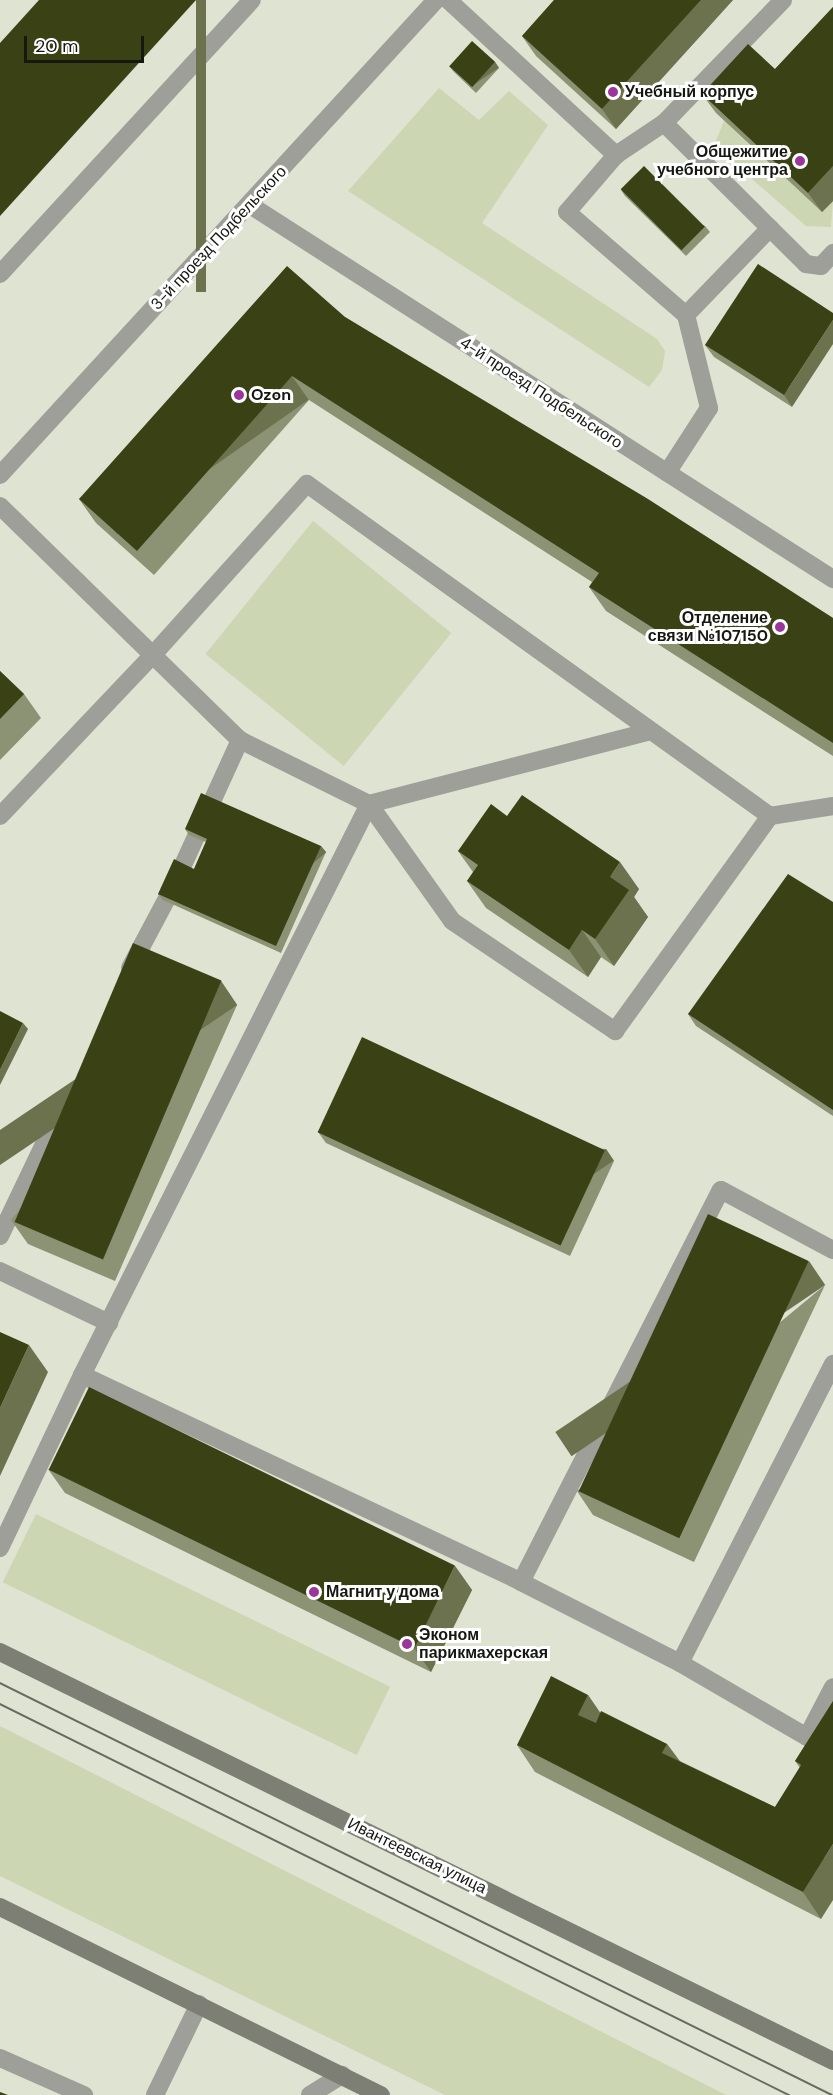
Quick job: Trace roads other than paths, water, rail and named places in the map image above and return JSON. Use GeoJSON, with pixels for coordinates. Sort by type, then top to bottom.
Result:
{"type":"FeatureCollection","features":[{"type":"Feature","properties":{"kind":"street"},"geometry":{"type":"LineString","coordinates":[[0,274],[252,0]]}},
{"type":"Feature","properties":{"kind":"street","name":"3-й проезд Подбельского"},"geometry":{"type":"LineString","coordinates":[[0,475],[436,0]]}},
{"type":"Feature","properties":{"kind":"street"},"geometry":{"type":"LineString","coordinates":[[448,0],[616,155]]}},
{"type":"Feature","properties":{"kind":"street"},"geometry":{"type":"LineString","coordinates":[[667,473],[709,408],[686,315],[567,213],[616,155],[664,123],[783,0]]}},
{"type":"Feature","properties":{"kind":"street"},"geometry":{"type":"LineString","coordinates":[[664,123],[806,264],[821,266],[833,253]]}},
{"type":"Feature","properties":{"kind":"street","name":"4-й проезд Подбельского"},"geometry":{"type":"LineString","coordinates":[[250,204],[833,579]]}},
{"type":"Feature","properties":{"kind":"street"},"geometry":{"type":"LineString","coordinates":[[686,315],[770,228]]}},
{"type":"Feature","properties":{"kind":"street"},"geometry":{"type":"LineString","coordinates":[[0,816],[151,657],[307,484],[770,816],[833,806]]}},
{"type":"Feature","properties":{"kind":"street"},"geometry":{"type":"LineString","coordinates":[[0,506],[151,657],[240,740],[369,804],[452,921],[615,1031],[770,816]]}},
{"type":"Feature","properties":{"kind":"street"},"geometry":{"type":"LineString","coordinates":[[0,1548],[82,1375],[369,804],[651,731]]}},
{"type":"Feature","properties":{"kind":"street"},"geometry":{"type":"LineString","coordinates":[[121,985],[173,887],[240,740]]}},
{"type":"Feature","properties":{"kind":"street"},"geometry":{"type":"LineString","coordinates":[[0,1236],[66,1100]]}},
{"type":"Feature","properties":{"kind":"street"},"geometry":{"type":"LineString","coordinates":[[521,1582],[721,1190],[833,1250]]}},
{"type":"Feature","properties":{"kind":"street"},"geometry":{"type":"LineString","coordinates":[[0,1271],[110,1323]]}},
{"type":"Feature","properties":{"kind":"street"},"geometry":{"type":"LineString","coordinates":[[680,1664],[833,1364]]}},
{"type":"Feature","properties":{"kind":"street"},"geometry":{"type":"LineString","coordinates":[[82,1375],[521,1582],[680,1664],[807,1737],[833,1687]]}},
{"type":"Feature","properties":{"kind":"street","name":"Ивантеевская улица"},"geometry":{"type":"LineString","coordinates":[[0,1652],[833,2061]]}},
{"type":"Feature","properties":{"kind":"street"},"geometry":{"type":"LineString","coordinates":[[0,1907],[381,2095]]}},
{"type":"Feature","properties":{"kind":"street"},"geometry":{"type":"LineString","coordinates":[[155,2095],[199,2004]]}},
{"type":"Feature","properties":{"kind":"street"},"geometry":{"type":"LineString","coordinates":[[0,2058],[84,2095]]}},
{"type":"Feature","properties":{"kind":"street"},"geometry":{"type":"LineString","coordinates":[[310,2095],[342,2075]]}},
{"type":"Feature","properties":{"kind":"tram line"},"geometry":{"type":"LineString","coordinates":[[0,1683],[832,2095]]}},
{"type":"Feature","properties":{"kind":"tram line"},"geometry":{"type":"LineString","coordinates":[[0,1704],[789,2095]]}},
{"type":"Feature","properties":{"kind":"place","name":"Учебный корпус"},"geometry":{"type":"Point","coordinates":[613,92]}},
{"type":"Feature","properties":{"kind":"place","name":"Общежитие учебного центра"},"geometry":{"type":"Point","coordinates":[800,161]}},
{"type":"Feature","properties":{"kind":"place","name":"Ozon"},"geometry":{"type":"Point","coordinates":[239,395]}},
{"type":"Feature","properties":{"kind":"place","name":"Отделение связи №107150"},"geometry":{"type":"Point","coordinates":[780,627]}},
{"type":"Feature","properties":{"kind":"place","name":"Магнит у дома"},"geometry":{"type":"Point","coordinates":[314,1592]}},
{"type":"Feature","properties":{"kind":"place","name":"Эконом парикмахерская"},"geometry":{"type":"Point","coordinates":[407,1644]}}]}
